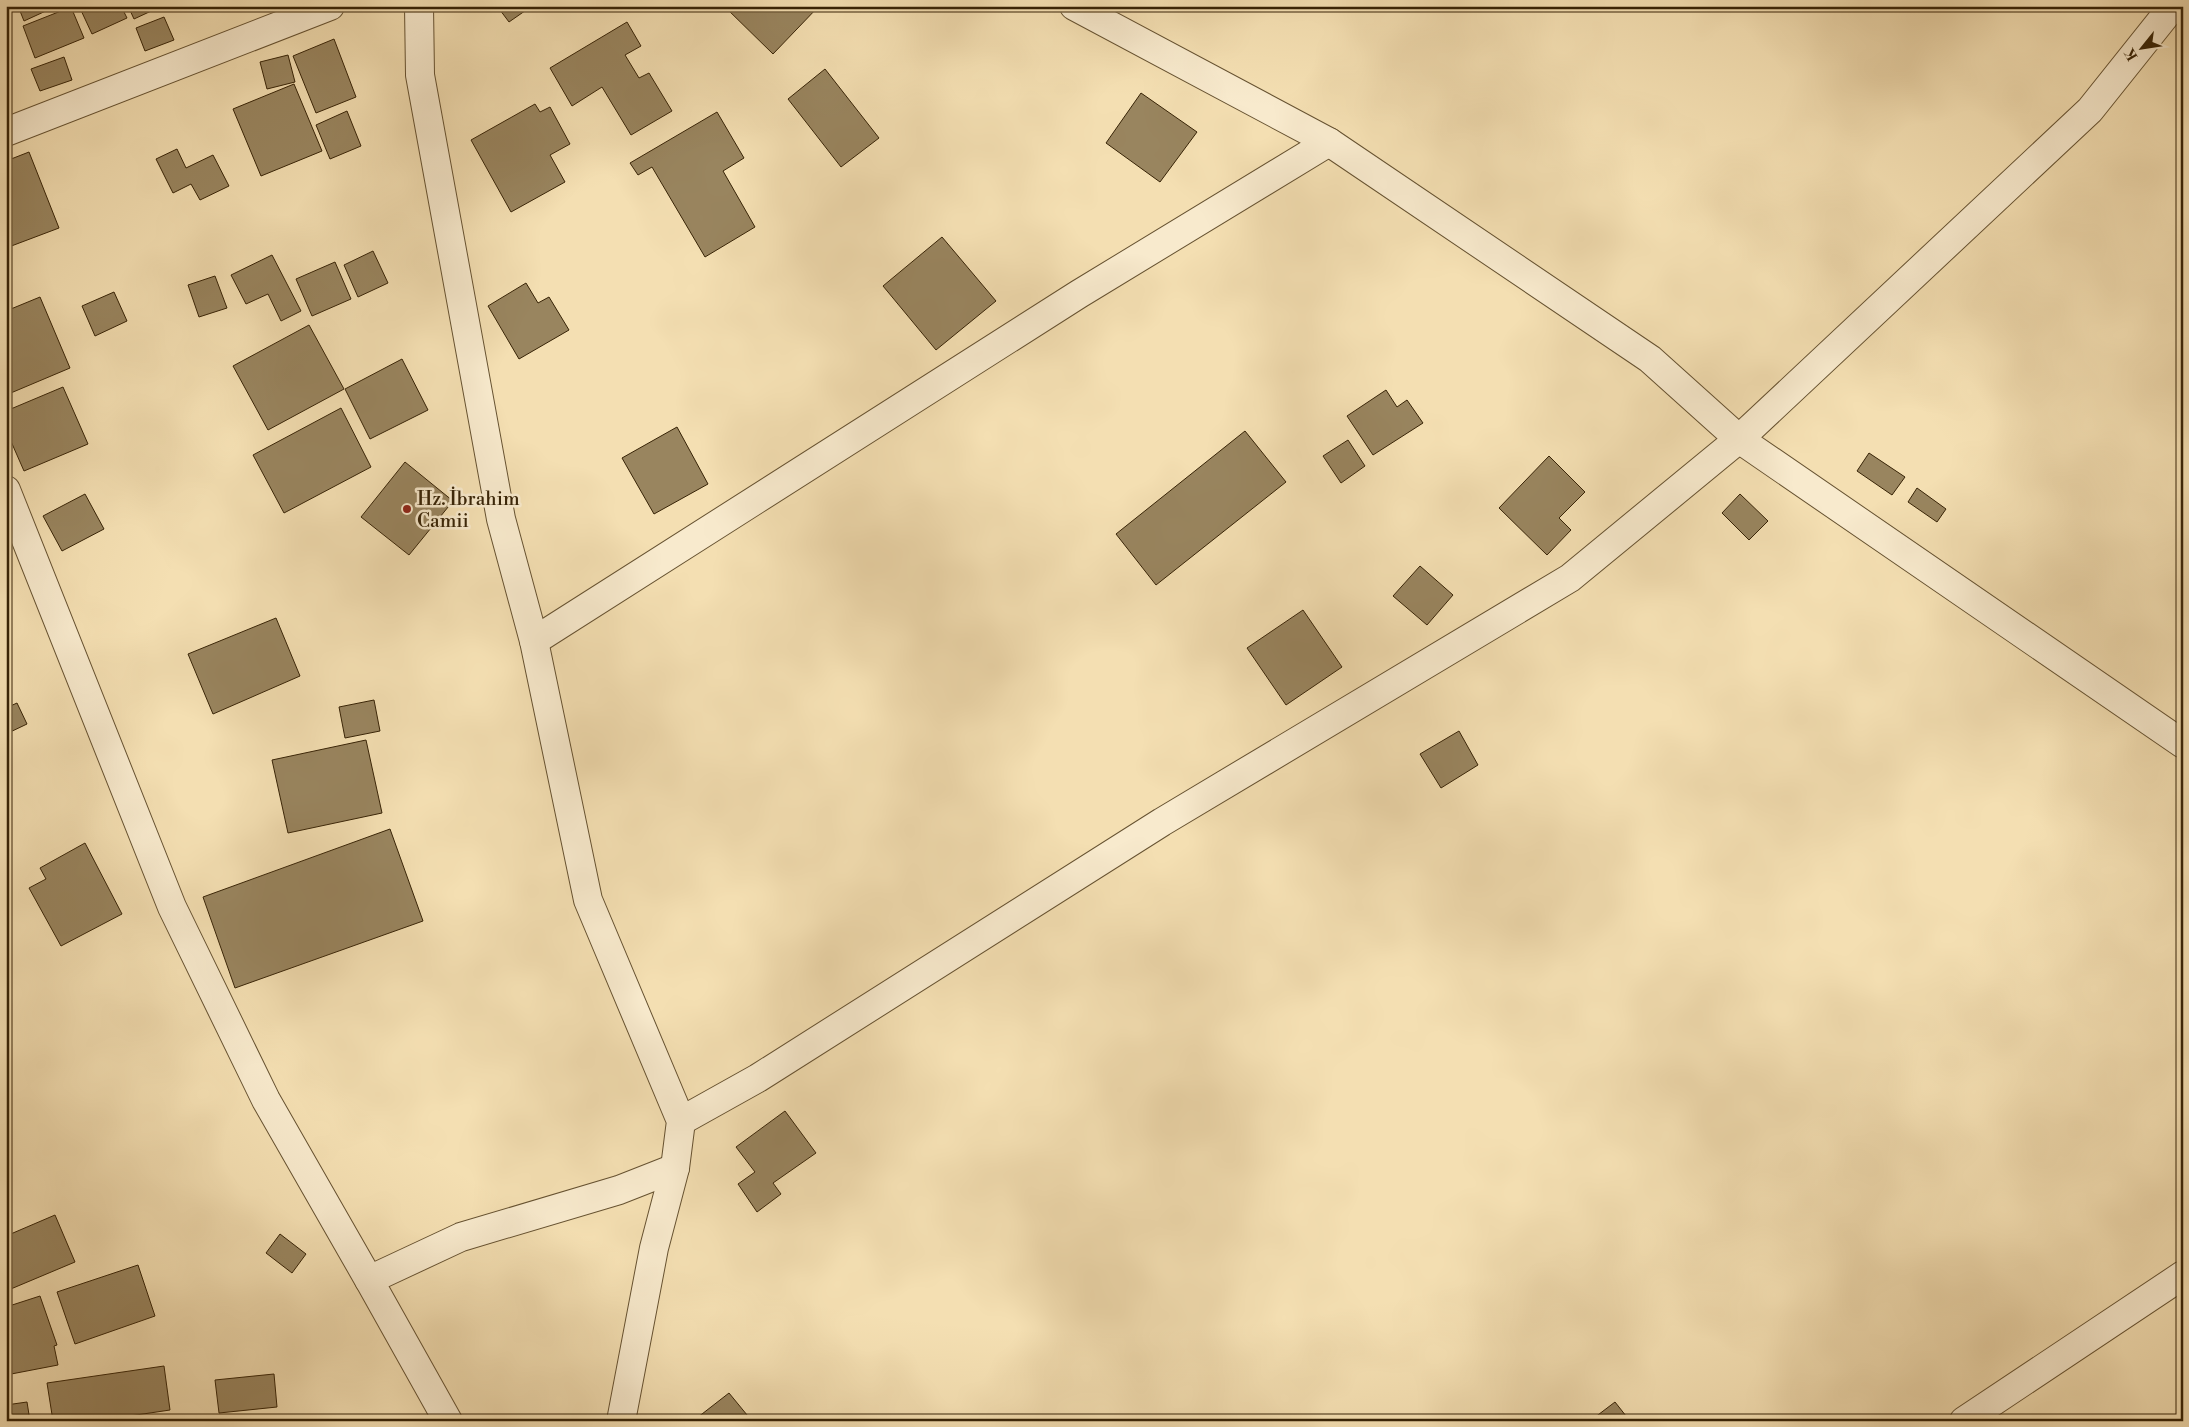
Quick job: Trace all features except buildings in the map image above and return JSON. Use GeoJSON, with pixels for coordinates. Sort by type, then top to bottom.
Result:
{"type":"FeatureCollection","features":[{"type":"Feature","properties":{"kind":"street"},"geometry":{"type":"LineString","coordinates":[[6,132],[330,6]]}},
{"type":"Feature","properties":{"kind":"street"},"geometry":{"type":"LineString","coordinates":[[420,6],[420,75],[458,292],[501,519],[534,641],[588,900],[681,1121],[675,1168],[654,1248],[621,1421]]}},
{"type":"Feature","properties":{"kind":"street"},"geometry":{"type":"LineString","coordinates":[[1074,6],[1329,142],[1650,360],[1739,439],[2183,744]]}},
{"type":"Feature","properties":{"kind":"street"},"geometry":{"type":"LineString","coordinates":[[681,1121],[758,1078],[1162,822],[1570,578],[1739,439],[2090,110],[2173,6]]}},
{"type":"Feature","properties":{"kind":"street"},"geometry":{"type":"LineString","coordinates":[[534,641],[1079,294],[1329,142]]}},
{"type":"Feature","properties":{"kind":"street"},"geometry":{"type":"LineString","coordinates":[[6,490],[172,906],[266,1100],[448,1421]]}},
{"type":"Feature","properties":{"kind":"street"},"geometry":{"type":"LineString","coordinates":[[368,1280],[461,1238],[619,1190],[675,1168]]}},
{"type":"Feature","properties":{"kind":"street"},"geometry":{"type":"LineString","coordinates":[[1964,1421],[2183,1275]]}},
{"type":"Feature","properties":{"kind":"place","name":"Hz. İbrahim Camii"},"geometry":{"type":"Point","coordinates":[407,509]}}]}
